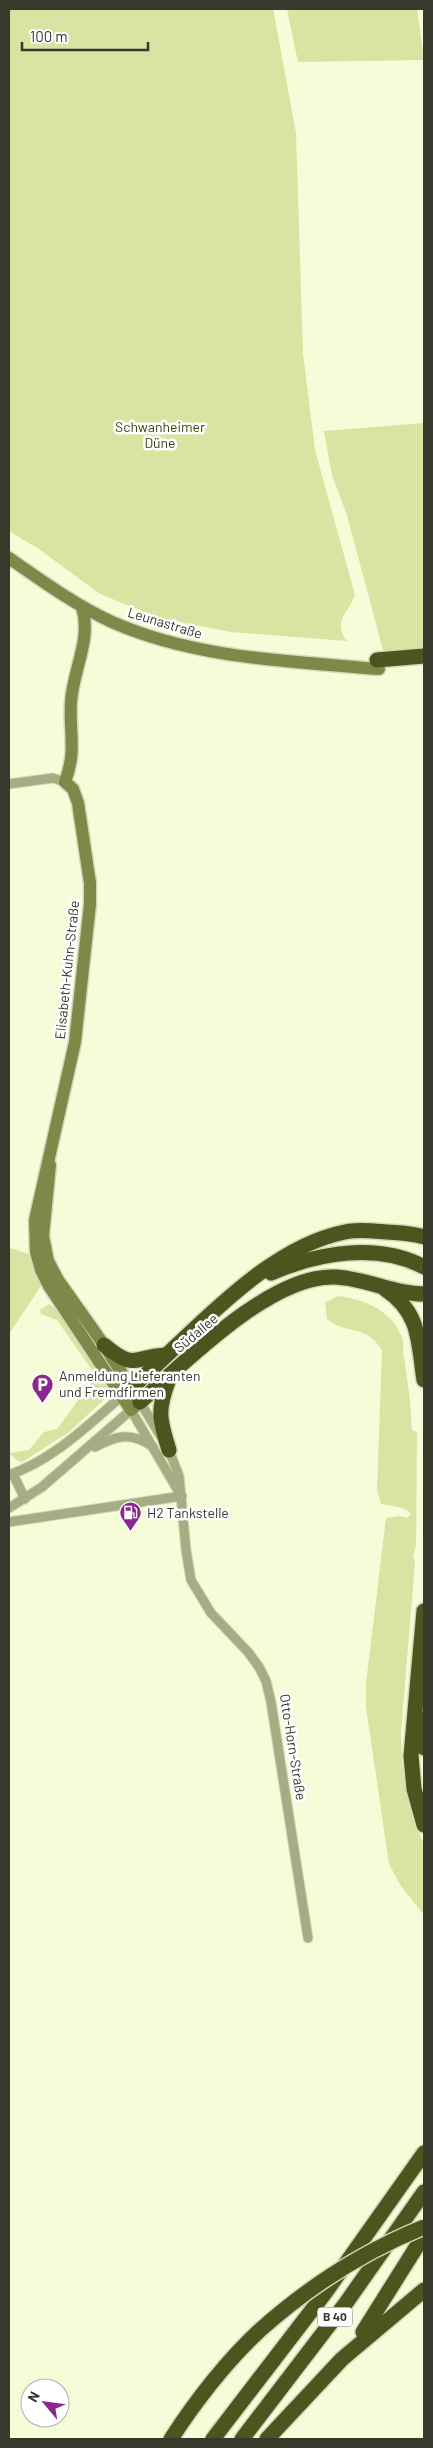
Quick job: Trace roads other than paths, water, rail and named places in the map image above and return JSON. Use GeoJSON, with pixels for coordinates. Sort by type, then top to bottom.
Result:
{"type":"FeatureCollection","features":[{"type":"Feature","properties":{"kind":"highway"},"geometry":{"type":"LineString","coordinates":[[378,665],[424,656]]}},
{"type":"Feature","properties":{"kind":"highway"},"geometry":{"type":"LineString","coordinates":[[378,665],[424,666]]}},
{"type":"Feature","properties":{"kind":"highway"},"geometry":{"type":"LineString","coordinates":[[242,1288],[255,1276],[290,1254],[335,1234],[360,1231],[421,1236]]}},
{"type":"Feature","properties":{"kind":"highway"},"geometry":{"type":"LineString","coordinates":[[242,1288],[267,1275],[300,1262],[345,1253],[386,1254],[424,1267]]}},
{"type":"Feature","properties":{"kind":"highway","name":"Südallee"},"geometry":{"type":"LineString","coordinates":[[136,1406],[246,1312],[285,1288],[313,1278],[327,1277],[356,1279],[382,1287],[424,1294]]}},
{"type":"Feature","properties":{"kind":"highway"},"geometry":{"type":"LineString","coordinates":[[382,1287],[399,1300],[412,1318],[420,1338],[424,1380]]}},
{"type":"Feature","properties":{"kind":"highway","name":"Südallee"},"geometry":{"type":"LineString","coordinates":[[127,1392],[242,1288]]}},
{"type":"Feature","properties":{"kind":"highway"},"geometry":{"type":"LineString","coordinates":[[104,1345],[125,1359],[136,1362],[155,1356],[167,1355]]}},
{"type":"Feature","properties":{"kind":"highway"},"geometry":{"type":"LineString","coordinates":[[169,1450],[162,1428],[160,1407],[171,1375]]}},
{"type":"Feature","properties":{"kind":"highway"},"geometry":{"type":"LineString","coordinates":[[424,1611],[411,1756],[414,1789],[424,1825]]}},
{"type":"Feature","properties":{"kind":"highway"},"geometry":{"type":"LineString","coordinates":[[417,1696],[424,1748]]}},
{"type":"Feature","properties":{"kind":"highway","name":"B 40"},"geometry":{"type":"LineString","coordinates":[[213,2439],[325,2293],[424,2153]]}},
{"type":"Feature","properties":{"kind":"highway","name":"B 40"},"geometry":{"type":"LineString","coordinates":[[242,2439],[346,2303],[424,2192]]}},
{"type":"Feature","properties":{"kind":"highway","name":"B 40"},"geometry":{"type":"LineString","coordinates":[[171,2439],[209,2384],[231,2357],[303,2294],[333,2273],[391,2242],[424,2227]]}},
{"type":"Feature","properties":{"kind":"highway"},"geometry":{"type":"LineString","coordinates":[[342,2359],[381,2306],[424,2235]]}},
{"type":"Feature","properties":{"kind":"highway","name":"B 40"},"geometry":{"type":"LineString","coordinates":[[267,2439],[342,2359],[424,2290]]}},
{"type":"Feature","properties":{"kind":"street","name":"Leunastraße"},"geometry":{"type":"LineString","coordinates":[[9,558],[82,607],[110,621],[179,645],[234,655],[330,664],[378,665]]}},
{"type":"Feature","properties":{"kind":"street"},"geometry":{"type":"LineString","coordinates":[[9,784],[53,778],[65,782],[73,754],[72,690],[85,641],[86,622],[82,607]]}},
{"type":"Feature","properties":{"kind":"street"},"geometry":{"type":"LineString","coordinates":[[85,641],[96,628],[110,621]]}},
{"type":"Feature","properties":{"kind":"street","name":"Elisabeth-Kuhn-Straße"},"geometry":{"type":"LineString","coordinates":[[65,782],[72,789],[78,803],[91,898],[75,1042],[50,1164],[34,1229],[38,1261],[50,1286],[136,1406]]}},
{"type":"Feature","properties":{"kind":"street","name":"Elisabeth-Kuhn-Straße"},"geometry":{"type":"LineString","coordinates":[[50,1164],[44,1236],[48,1260],[67,1294],[104,1345],[127,1392]]}},
{"type":"Feature","properties":{"kind":"street","name":"Südallee"},"geometry":{"type":"LineString","coordinates":[[11,1475],[66,1444],[127,1392]]}},
{"type":"Feature","properties":{"kind":"street","name":"Südallee"},"geometry":{"type":"LineString","coordinates":[[9,1508],[25,1500],[136,1406]]}},
{"type":"Feature","properties":{"kind":"street","name":"Otto-Horn-Straße"},"geometry":{"type":"LineString","coordinates":[[136,1406],[153,1447],[182,1496]]}},
{"type":"Feature","properties":{"kind":"street","name":"Otto-Horn-Straße"},"geometry":{"type":"LineString","coordinates":[[136,1406],[169,1450],[179,1476],[186,1550],[192,1580],[211,1614],[248,1652],[266,1681],[271,1702],[308,1938]]}},
{"type":"Feature","properties":{"kind":"street"},"geometry":{"type":"LineString","coordinates":[[66,1444],[78,1457],[122,1435],[137,1437],[153,1447]]}},
{"type":"Feature","properties":{"kind":"street"},"geometry":{"type":"LineString","coordinates":[[11,1475],[25,1500]]}},
{"type":"Feature","properties":{"kind":"street"},"geometry":{"type":"LineString","coordinates":[[9,1522],[182,1496]]}},
{"type":"Feature","properties":{"kind":"place","name":"Anmeldung Lieferanten und Fremdfirmen"},"geometry":{"type":"Point","coordinates":[43,1403]}},
{"type":"Feature","properties":{"kind":"place","name":"H2 Tankstelle"},"geometry":{"type":"Point","coordinates":[131,1532]}},
{"type":"Feature","properties":{"kind":"park label","name":"Schwanheimer Düne"},"geometry":{"type":"Point","coordinates":[160,436]}}]}
